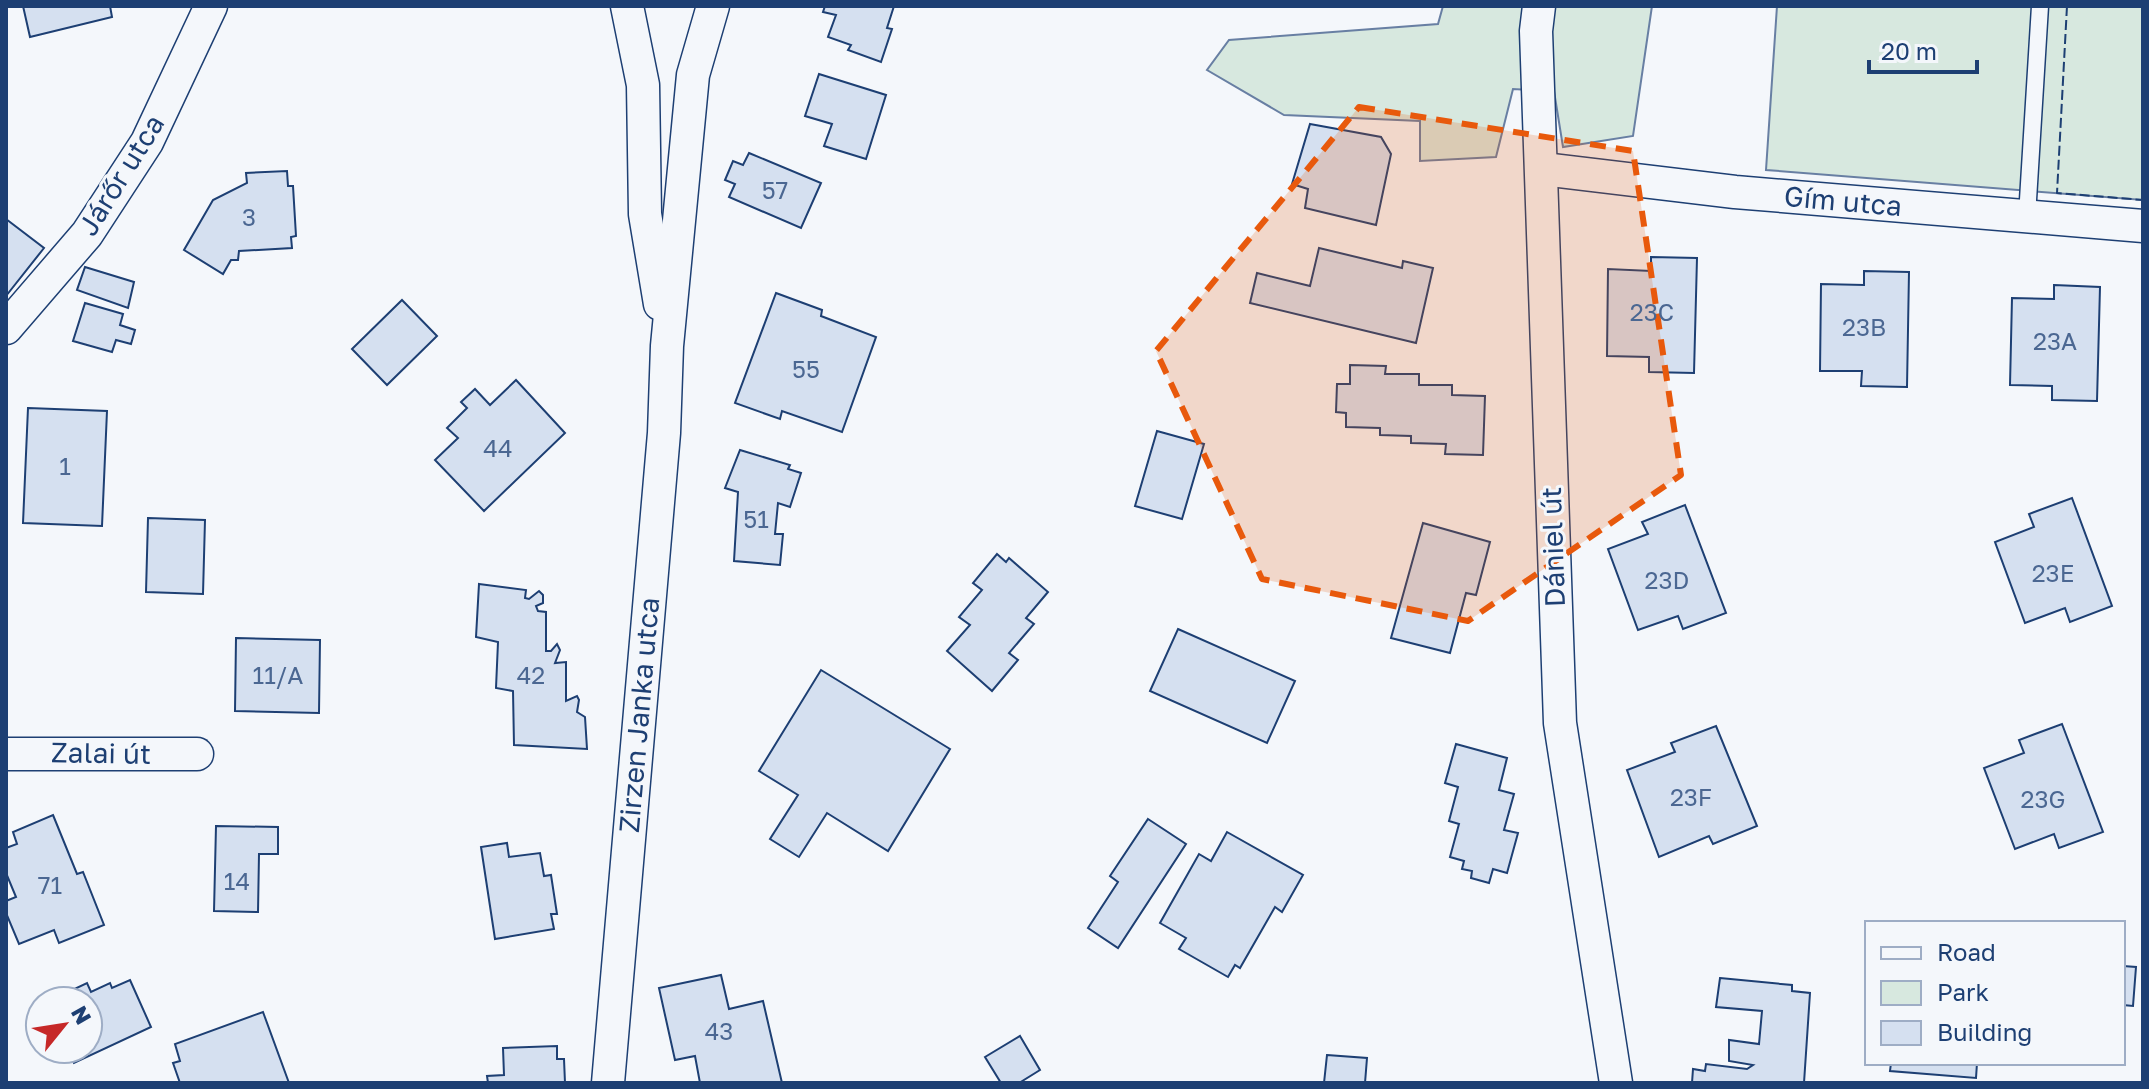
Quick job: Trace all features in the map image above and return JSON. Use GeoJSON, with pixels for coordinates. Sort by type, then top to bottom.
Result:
{"type":"FeatureCollection","features":[{"type":"Feature","properties":{"kind":"street","name":"Járőr utca"},"geometry":{"type":"LineString","coordinates":[[6,328],[87,234],[138,155],[211,6]]}},
{"type":"Feature","properties":{"kind":"street","name":"Zirzen Janka utca"},"geometry":{"type":"LineString","coordinates":[[627,6],[643,85],[645,214],[667,346]]}},
{"type":"Feature","properties":{"kind":"street","name":"Zirzen Janka utca"},"geometry":{"type":"LineString","coordinates":[[608,1083],[664,433],[667,346],[693,75],[713,6]]}},
{"type":"Feature","properties":{"kind":"street","name":"Dániel út"},"geometry":{"type":"LineString","coordinates":[[1539,6],[1536,31],[1560,723],[1616,1083]]}},
{"type":"Feature","properties":{"kind":"street","name":"Gím utca"},"geometry":{"type":"LineString","coordinates":[[1543,169],[1735,192],[2143,226]]}},
{"type":"Feature","properties":{"kind":"street","name":"Zalai út"},"geometry":{"type":"LineString","coordinates":[[6,754],[197,754]]}},
{"type":"Feature","properties":{"kind":"lane"},"geometry":{"type":"LineString","coordinates":[[2027,216],[2040,6]]}},
{"type":"Feature","properties":{"kind":"highlighted area"},"geometry":{"type":"Polygon","coordinates":[[[1359,107],[1633,151],[1681,475],[1468,621],[1262,579],[1156,351],[1359,107]]]}},
{"type":"Feature","properties":{"kind":"green space"},"geometry":{"type":"Polygon","coordinates":[[[1443,6],[1652,6],[1633,136],[1563,147],[1554,91],[1513,89],[1496,157],[1420,161],[1420,121],[1284,115],[1207,70],[1229,40],[1438,24],[1443,6]]]}},
{"type":"Feature","properties":{"kind":"green space"},"geometry":{"type":"Polygon","coordinates":[[[1777,6],[2143,6],[2143,200],[1766,170],[1777,6]]]}},
{"type":"Feature","properties":{"kind":"building"},"geometry":{"type":"Polygon","coordinates":[[[23,6],[110,6],[112,17],[30,37],[23,6]]]}},
{"type":"Feature","properties":{"kind":"building"},"geometry":{"type":"Polygon","coordinates":[[[825,6],[894,6],[887,28],[892,29],[881,62],[848,50],[851,45],[828,37],[836,15],[823,12],[825,6]]]}},
{"type":"Feature","properties":{"kind":"building"},"geometry":{"type":"Polygon","coordinates":[[[819,74],[886,95],[866,159],[824,146],[832,124],[805,116],[819,74]]]}},
{"type":"Feature","properties":{"kind":"building"},"geometry":{"type":"Polygon","coordinates":[[[1310,124],[1381,137],[1391,154],[1376,225],[1305,208],[1308,189],[1292,184],[1310,124]]]}},
{"type":"Feature","properties":{"kind":"building"},"geometry":{"type":"Polygon","coordinates":[[[749,153],[821,183],[801,228],[729,197],[735,184],[725,180],[733,161],[743,165],[749,153]]]}},
{"type":"Feature","properties":{"kind":"building"},"geometry":{"type":"Polygon","coordinates":[[[287,171],[288,186],[293,186],[296,236],[291,237],[292,248],[239,251],[238,260],[231,260],[223,274],[184,250],[213,200],[247,183],[246,173],[287,171]]]}},
{"type":"Feature","properties":{"kind":"building"},"geometry":{"type":"Polygon","coordinates":[[[6,219],[44,248],[6,296],[6,219]]]}},
{"type":"Feature","properties":{"kind":"building"},"geometry":{"type":"Polygon","coordinates":[[[1319,248],[1402,268],[1403,261],[1433,268],[1416,343],[1250,303],[1257,273],[1310,286],[1319,248]]]}},
{"type":"Feature","properties":{"kind":"building"},"geometry":{"type":"Polygon","coordinates":[[[1651,257],[1697,258],[1694,373],[1649,372],[1649,357],[1607,356],[1608,269],[1651,271],[1651,257]]]}},
{"type":"Feature","properties":{"kind":"building"},"geometry":{"type":"Polygon","coordinates":[[[85,267],[134,282],[128,308],[77,290],[85,267]]]}},
{"type":"Feature","properties":{"kind":"building"},"geometry":{"type":"Polygon","coordinates":[[[1864,271],[1909,272],[1907,387],[1861,386],[1862,371],[1820,371],[1821,284],[1864,285],[1864,271]]]}},
{"type":"Feature","properties":{"kind":"building"},"geometry":{"type":"Polygon","coordinates":[[[2054,285],[2100,287],[2097,401],[2052,400],[2052,386],[2010,385],[2012,298],[2054,299],[2054,285]]]}},
{"type":"Feature","properties":{"kind":"building"},"geometry":{"type":"Polygon","coordinates":[[[776,293],[822,310],[821,316],[876,337],[842,432],[782,411],[780,419],[735,403],[776,293]]]}},
{"type":"Feature","properties":{"kind":"building"},"geometry":{"type":"Polygon","coordinates":[[[402,300],[437,336],[387,385],[352,349],[402,300]]]}},
{"type":"Feature","properties":{"kind":"building"},"geometry":{"type":"Polygon","coordinates":[[[85,303],[123,314],[120,325],[135,330],[131,344],[116,340],[112,352],[73,341],[85,303]]]}},
{"type":"Feature","properties":{"kind":"building"},"geometry":{"type":"Polygon","coordinates":[[[1350,365],[1386,366],[1385,374],[1419,374],[1419,385],[1452,385],[1452,395],[1485,396],[1483,455],[1445,454],[1446,444],[1411,443],[1411,436],[1380,435],[1380,428],[1346,427],[1346,413],[1336,412],[1337,384],[1350,384],[1350,365]]]}},
{"type":"Feature","properties":{"kind":"building"},"geometry":{"type":"Polygon","coordinates":[[[516,380],[565,433],[484,511],[435,460],[458,438],[447,428],[467,408],[461,402],[475,389],[490,405],[516,380]]]}},
{"type":"Feature","properties":{"kind":"building"},"geometry":{"type":"Polygon","coordinates":[[[28,408],[107,411],[102,526],[23,523],[28,408]]]}},
{"type":"Feature","properties":{"kind":"building"},"geometry":{"type":"Polygon","coordinates":[[[1157,431],[1204,444],[1182,519],[1135,506],[1157,431]]]}},
{"type":"Feature","properties":{"kind":"building"},"geometry":{"type":"Polygon","coordinates":[[[740,450],[790,465],[788,469],[801,473],[790,507],[778,503],[775,534],[783,534],[780,565],[734,561],[738,492],[725,488],[740,450]]]}},
{"type":"Feature","properties":{"kind":"building"},"geometry":{"type":"Polygon","coordinates":[[[2072,498],[2112,606],[2070,622],[2065,608],[2025,623],[1995,542],[2034,527],[2029,514],[2072,498]]]}},
{"type":"Feature","properties":{"kind":"building"},"geometry":{"type":"Polygon","coordinates":[[[1685,505],[1726,613],[1683,629],[1678,616],[1638,630],[1608,549],[1648,534],[1642,522],[1685,505]]]}},
{"type":"Feature","properties":{"kind":"building"},"geometry":{"type":"Polygon","coordinates":[[[148,518],[205,520],[203,594],[146,592],[148,518]]]}},
{"type":"Feature","properties":{"kind":"building"},"geometry":{"type":"Polygon","coordinates":[[[1423,523],[1490,542],[1476,595],[1466,593],[1450,653],[1391,638],[1423,523]]]}},
{"type":"Feature","properties":{"kind":"building"},"geometry":{"type":"Polygon","coordinates":[[[997,554],[1006,562],[1009,558],[1048,592],[1026,618],[1034,624],[1009,653],[1018,660],[992,691],[947,651],[970,625],[959,617],[982,590],[973,583],[997,554]]]}},
{"type":"Feature","properties":{"kind":"building"},"geometry":{"type":"Polygon","coordinates":[[[479,584],[526,590],[525,598],[529,599],[539,591],[543,595],[543,603],[536,606],[538,611],[546,612],[546,651],[551,651],[557,644],[560,650],[555,663],[566,662],[566,701],[577,696],[579,700],[577,712],[585,717],[587,749],[514,745],[513,691],[496,688],[498,642],[476,637],[479,584]]]}},
{"type":"Feature","properties":{"kind":"building"},"geometry":{"type":"Polygon","coordinates":[[[1178,629],[1295,681],[1267,743],[1150,691],[1178,629]]]}},
{"type":"Feature","properties":{"kind":"building"},"geometry":{"type":"Polygon","coordinates":[[[236,638],[320,640],[319,713],[235,711],[236,638]]]}},
{"type":"Feature","properties":{"kind":"building"},"geometry":{"type":"Polygon","coordinates":[[[821,670],[950,749],[888,851],[827,813],[799,857],[770,839],[798,795],[759,771],[821,670]]]}},
{"type":"Feature","properties":{"kind":"building"},"geometry":{"type":"Polygon","coordinates":[[[2062,724],[2103,832],[2059,848],[2054,834],[2015,849],[1984,768],[2024,753],[2019,740],[2062,724]]]}},
{"type":"Feature","properties":{"kind":"building"},"geometry":{"type":"Polygon","coordinates":[[[1716,726],[1757,826],[1713,844],[1709,836],[1659,857],[1627,770],[1675,752],[1671,743],[1716,726]]]}},
{"type":"Feature","properties":{"kind":"building"},"geometry":{"type":"Polygon","coordinates":[[[1456,744],[1507,758],[1499,790],[1514,794],[1504,830],[1518,833],[1507,873],[1493,869],[1489,883],[1471,878],[1472,871],[1462,869],[1464,861],[1450,857],[1459,824],[1449,821],[1458,787],[1445,783],[1456,744]]]}},
{"type":"Feature","properties":{"kind":"building"},"geometry":{"type":"Polygon","coordinates":[[[53,815],[77,874],[83,872],[104,925],[59,943],[54,930],[19,944],[6,913],[6,901],[16,897],[6,873],[6,848],[17,844],[13,832],[53,815]]]}},
{"type":"Feature","properties":{"kind":"building"},"geometry":{"type":"Polygon","coordinates":[[[1148,819],[1186,844],[1118,948],[1088,928],[1118,882],[1110,876],[1148,819]]]}},
{"type":"Feature","properties":{"kind":"building"},"geometry":{"type":"Polygon","coordinates":[[[216,826],[278,827],[278,854],[259,854],[258,912],[214,911],[216,826]]]}},
{"type":"Feature","properties":{"kind":"building"},"geometry":{"type":"Polygon","coordinates":[[[1227,832],[1303,875],[1282,912],[1275,907],[1240,968],[1235,965],[1228,977],[1179,949],[1186,938],[1160,923],[1199,854],[1211,861],[1227,832]]]}},
{"type":"Feature","properties":{"kind":"building"},"geometry":{"type":"Polygon","coordinates":[[[507,843],[509,857],[540,853],[544,876],[551,875],[557,914],[551,914],[554,929],[495,939],[481,847],[507,843]]]}},
{"type":"Feature","properties":{"kind":"building"},"geometry":{"type":"Polygon","coordinates":[[[2125,966],[2136,967],[2133,1006],[2125,1005],[2125,966]]]}},
{"type":"Feature","properties":{"kind":"building"},"geometry":{"type":"Polygon","coordinates":[[[721,975],[729,1009],[763,1001],[782,1083],[700,1083],[695,1056],[675,1060],[659,988],[721,975]]]}},
{"type":"Feature","properties":{"kind":"building"},"geometry":{"type":"Polygon","coordinates":[[[1720,978],[1792,985],[1792,991],[1810,993],[1804,1083],[1692,1083],[1693,1069],[1705,1071],[1706,1064],[1747,1069],[1753,1065],[1729,1061],[1729,1040],[1759,1044],[1762,1011],[1716,1007],[1720,978]]]}},
{"type":"Feature","properties":{"kind":"building"},"geometry":{"type":"Polygon","coordinates":[[[130,980],[151,1027],[104,1049],[104,986],[110,983],[112,988],[130,980]]]}},
{"type":"Feature","properties":{"kind":"building"},"geometry":{"type":"Polygon","coordinates":[[[263,1012],[289,1083],[180,1083],[173,1063],[180,1061],[175,1044],[263,1012]]]}},
{"type":"Feature","properties":{"kind":"building"},"geometry":{"type":"Polygon","coordinates":[[[1020,1036],[1040,1070],[1019,1083],[1001,1083],[985,1057],[1020,1036]]]}},
{"type":"Feature","properties":{"kind":"building"},"geometry":{"type":"Polygon","coordinates":[[[557,1046],[557,1059],[564,1059],[565,1083],[488,1083],[487,1076],[504,1075],[503,1048],[557,1046]]]}},
{"type":"Feature","properties":{"kind":"building"},"geometry":{"type":"Polygon","coordinates":[[[1327,1055],[1367,1058],[1365,1083],[1324,1083],[1327,1055]]]}},
{"type":"Feature","properties":{"kind":"building"},"geometry":{"type":"Polygon","coordinates":[[[1891,1065],[1977,1065],[1976,1078],[1890,1071],[1891,1065]]]}},
{"type":"Feature","properties":{"kind":"fence"},"geometry":{"type":"LineString","coordinates":[[2067,6],[2057,193],[2143,200]]}}]}
